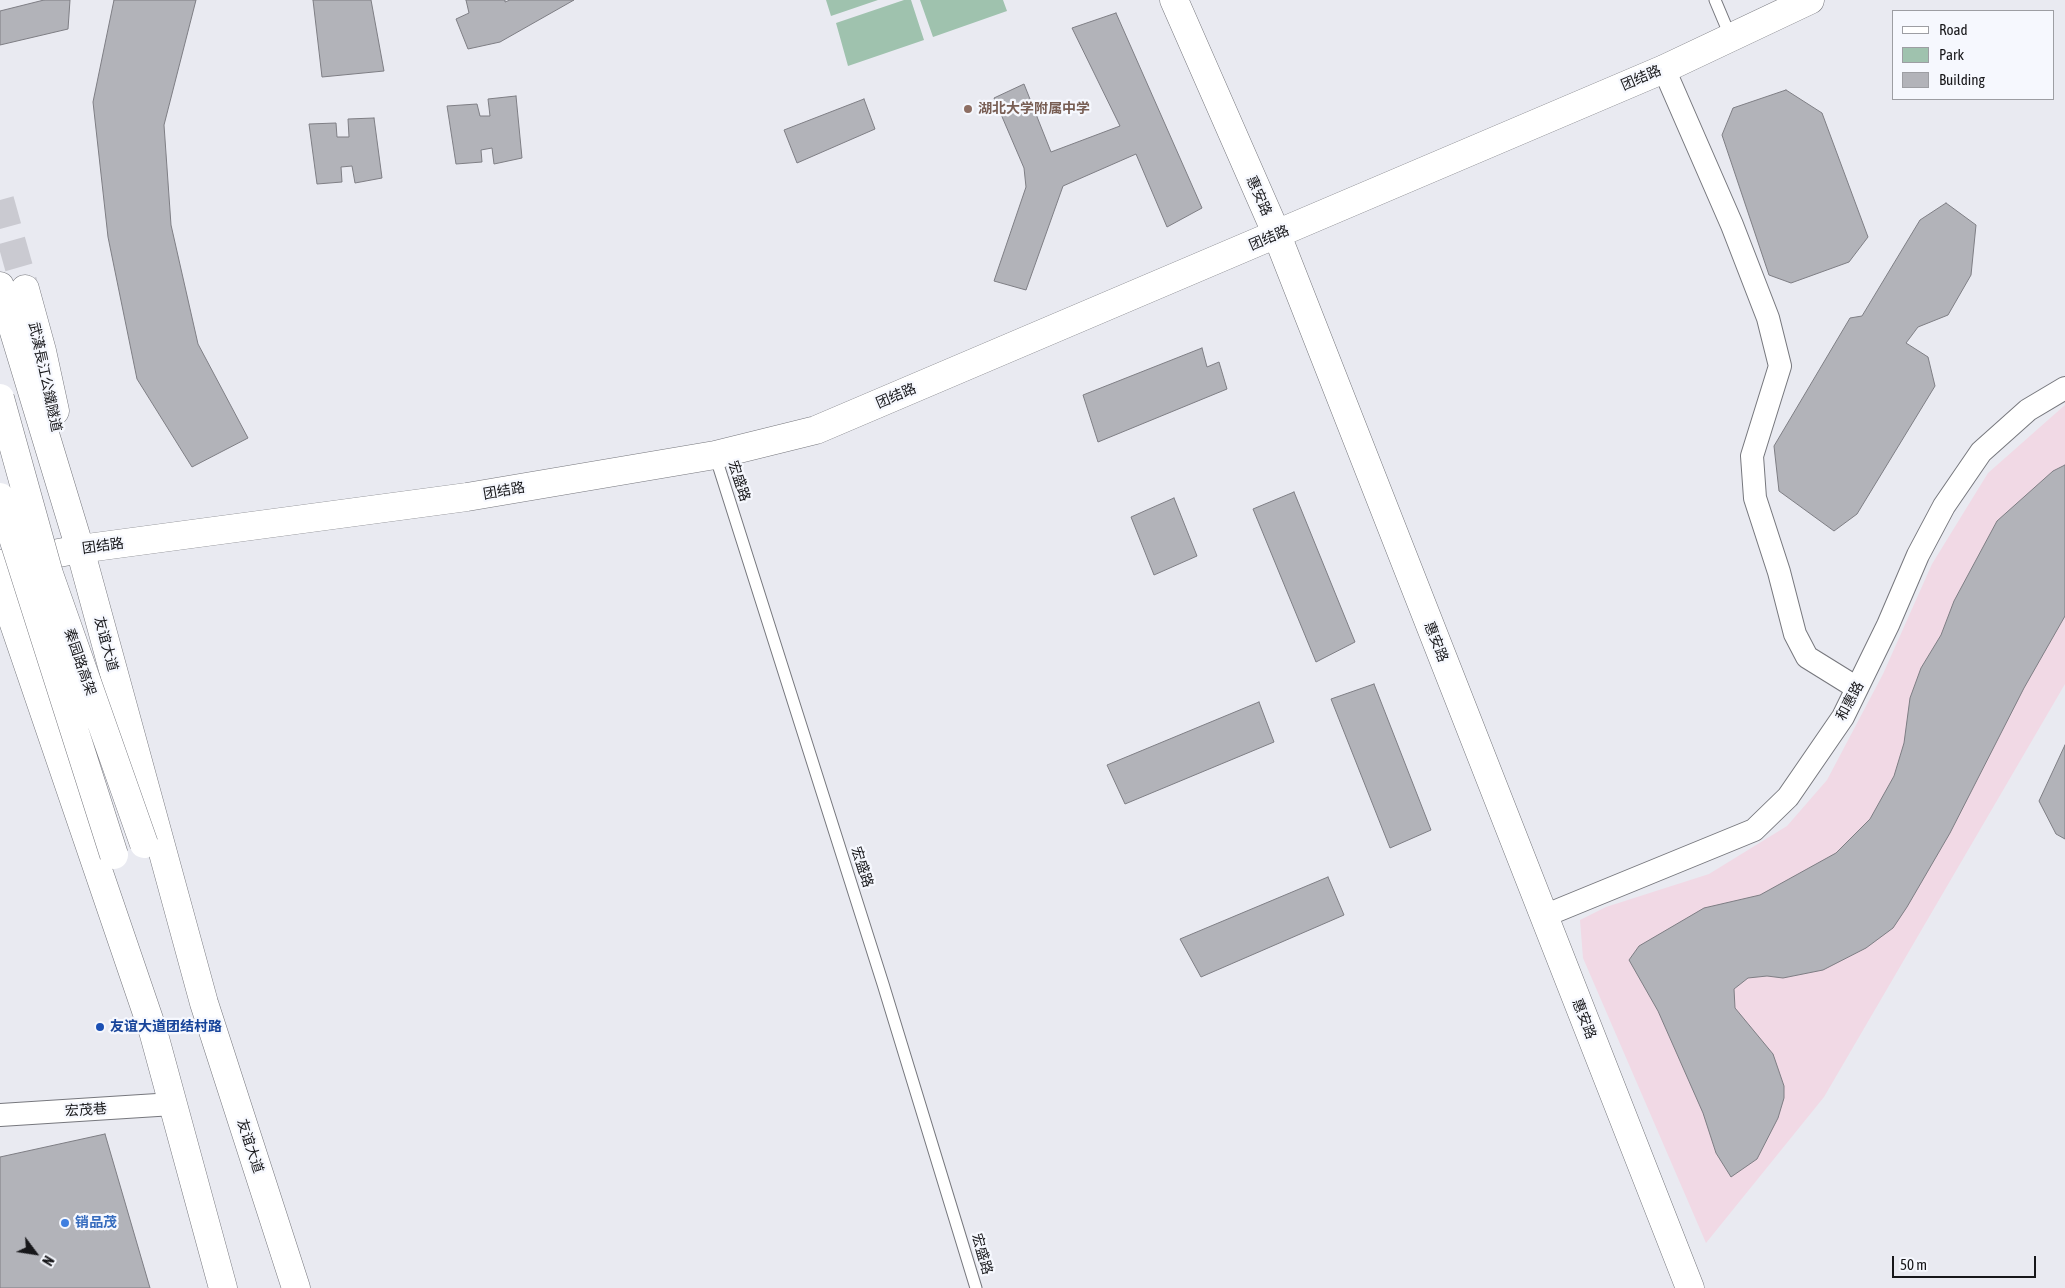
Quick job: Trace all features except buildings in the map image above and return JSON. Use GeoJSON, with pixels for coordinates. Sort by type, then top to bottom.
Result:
{"type":"FeatureCollection","features":[{"type":"Feature","properties":{"kind":"street","name":"惠安路"},"geometry":{"type":"LineString","coordinates":[[1174,0],[1276,235],[1690,1288]]}},
{"type":"Feature","properties":{"kind":"street","name":"团结路"},"geometry":{"type":"LineString","coordinates":[[0,564],[80,549],[467,497],[716,455],[816,430],[1664,69],[1810,0]]}},
{"type":"Feature","properties":{"kind":"street","name":"团结路"},"geometry":{"type":"LineString","coordinates":[[1734,37],[1832,0]]}},
{"type":"Feature","properties":{"kind":"street"},"geometry":{"type":"LineString","coordinates":[[1664,69],[1732,225],[1768,318],[1780,366],[1752,456],[1756,498],[1779,572],[1795,634],[1808,657],[1857,688]]}},
{"type":"Feature","properties":{"kind":"street","name":"武漢長江公鐵隧道"},"geometry":{"type":"LineString","coordinates":[[12,288],[42,351],[56,417],[63,495]]}},
{"type":"Feature","properties":{"kind":"street","name":"和惠路"},"geometry":{"type":"LineString","coordinates":[[1544,916],[1754,830],[1788,797],[1843,717],[1888,625],[1918,555],[1944,506],[1980,452],[2028,410],[2065,388]]}},
{"type":"Feature","properties":{"kind":"street","name":"秦园路高架"},"geometry":{"type":"LineString","coordinates":[[0,398],[49,574],[144,844],[181,917]]}},
{"type":"Feature","properties":{"kind":"street","name":"友谊大道"},"geometry":{"type":"LineString","coordinates":[[63,495],[80,549],[204,1003],[286,1288]]}},
{"type":"Feature","properties":{"kind":"street","name":"秦园路高架"},"geometry":{"type":"LineString","coordinates":[[0,497],[114,855],[119,933]]}},
{"type":"Feature","properties":{"kind":"street"},"geometry":{"type":"LineString","coordinates":[[0,583],[153,1031],[237,1288]]}},
{"type":"Feature","properties":{"kind":"street","name":"友谊大道"},"geometry":{"type":"LineString","coordinates":[[204,1003],[296,1288]]}},
{"type":"Feature","properties":{"kind":"street"},"geometry":{"type":"LineString","coordinates":[[153,1031],[223,1288]]}},
{"type":"Feature","properties":{"kind":"street","name":"宏茂巷"},"geometry":{"type":"LineString","coordinates":[[0,1115],[173,1104]]}},
{"type":"Feature","properties":{"kind":"lane"},"geometry":{"type":"LineString","coordinates":[[1715,0],[1734,37]]}},
{"type":"Feature","properties":{"kind":"lane","name":"宏盛路"},"geometry":{"type":"LineString","coordinates":[[716,455],[884,984],[976,1288]]}},
{"type":"Feature","properties":{"kind":"shaded area"},"geometry":{"type":"Polygon","coordinates":[[[2065,405],[2065,684],[1824,1097],[1706,1243],[1583,958],[1580,920],[1606,907],[1709,874],[1787,826],[1827,780],[1883,674],[1932,564],[1988,473],[2065,405]]]}},
{"type":"Feature","properties":{"kind":"green space"},"geometry":{"type":"Polygon","coordinates":[[[826,0],[878,0],[831,16],[826,0]]]}},
{"type":"Feature","properties":{"kind":"green space"},"geometry":{"type":"Polygon","coordinates":[[[904,0],[911,0],[924,40],[848,66],[836,23],[904,0]]]}},
{"type":"Feature","properties":{"kind":"green space"},"geometry":{"type":"Polygon","coordinates":[[[920,0],[1003,0],[1007,11],[933,37],[920,0]]]}},
{"type":"Feature","properties":{"kind":"tunnel"},"geometry":{"type":"LineString","coordinates":[[0,200],[25,289]]}},
{"type":"Feature","properties":{"kind":"place","name":"湖北大学附属中学"},"geometry":{"type":"Point","coordinates":[968,109]}},
{"type":"Feature","properties":{"kind":"place","name":"友谊大道团结村路"},"geometry":{"type":"Point","coordinates":[100,1027]}},
{"type":"Feature","properties":{"kind":"place","name":"销品茂"},"geometry":{"type":"Point","coordinates":[65,1223]}}]}
